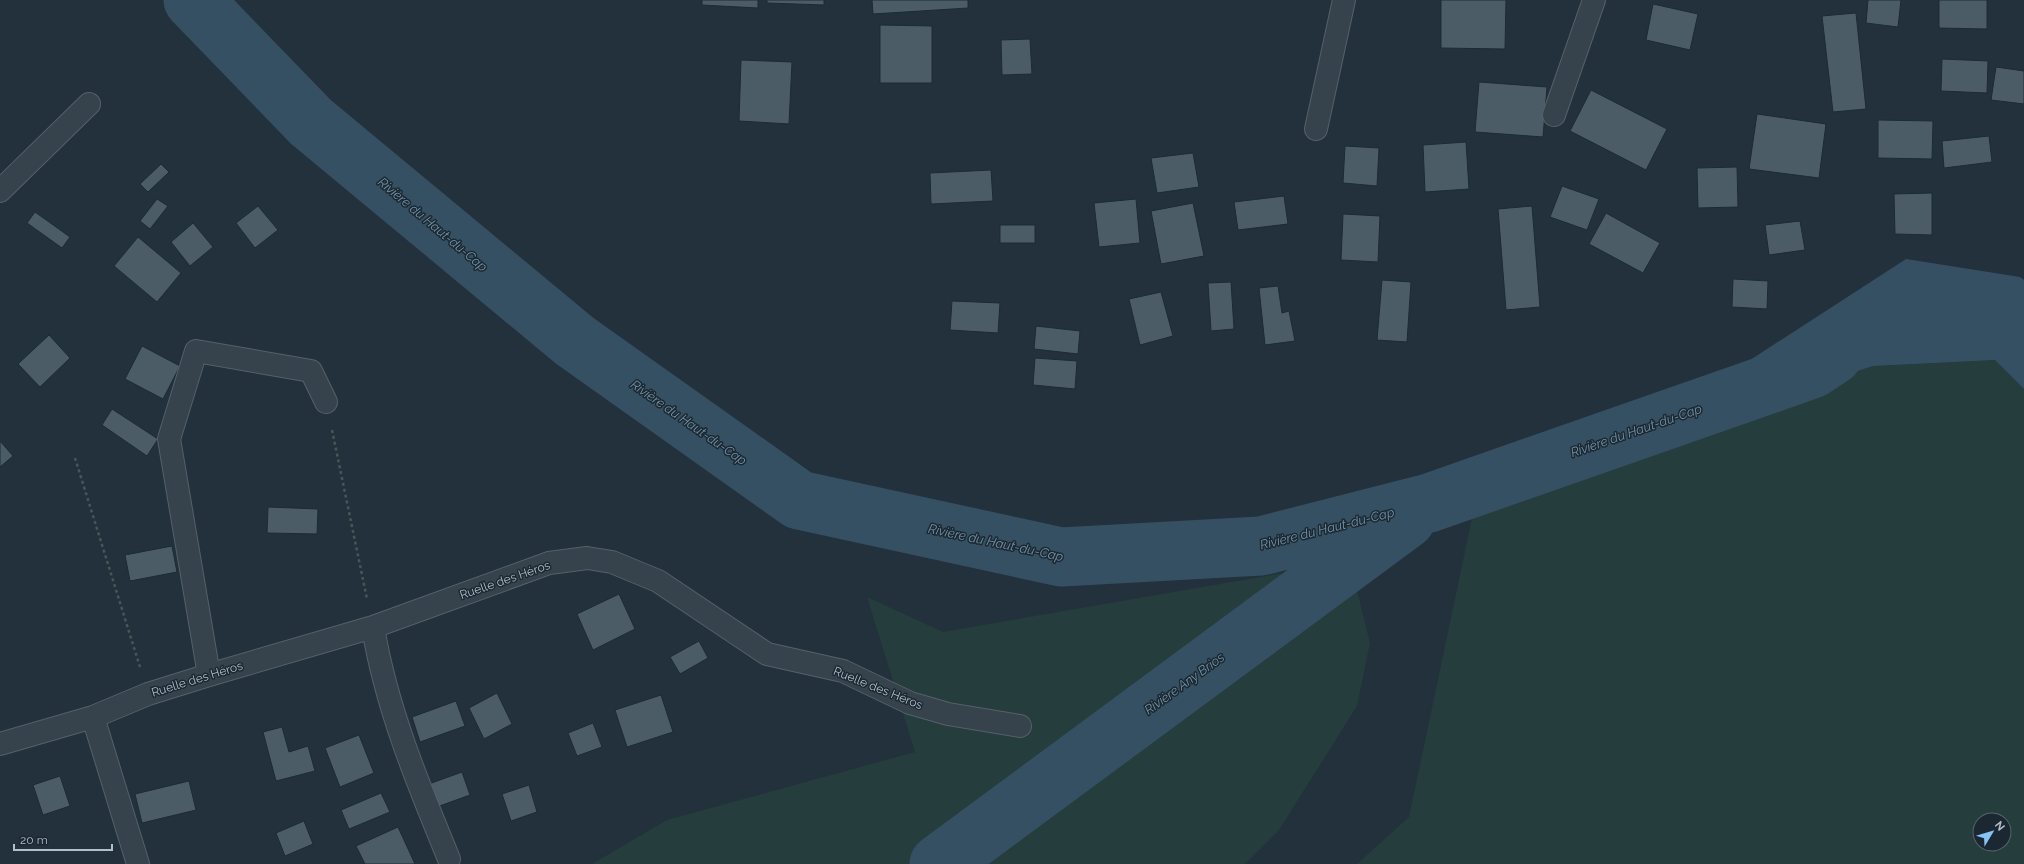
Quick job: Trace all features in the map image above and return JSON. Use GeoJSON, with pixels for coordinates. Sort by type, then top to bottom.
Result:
{"type":"FeatureCollection","features":[{"type":"Feature","properties":{"kind":"street"},"geometry":{"type":"LineString","coordinates":[[1316,129],[1344,0]]}},
{"type":"Feature","properties":{"kind":"street"},"geometry":{"type":"LineString","coordinates":[[1554,115],[1594,0]]}},
{"type":"Feature","properties":{"kind":"street"},"geometry":{"type":"LineString","coordinates":[[0,191],[89,104]]}},
{"type":"Feature","properties":{"kind":"street"},"geometry":{"type":"LineString","coordinates":[[209,675],[169,439],[196,350],[311,371],[326,402]]}},
{"type":"Feature","properties":{"kind":"street","name":"Ruelle des Héros"},"geometry":{"type":"LineString","coordinates":[[0,744],[93,717],[148,694],[373,627],[549,563],[587,558],[612,562],[658,581],[767,654],[843,671],[910,703],[948,714],[1020,726]]}},
{"type":"Feature","properties":{"kind":"street"},"geometry":{"type":"LineString","coordinates":[[373,627],[378,660],[414,772],[449,859]]}},
{"type":"Feature","properties":{"kind":"street"},"geometry":{"type":"LineString","coordinates":[[93,717],[138,864]]}},
{"type":"Feature","properties":{"kind":"path"},"geometry":{"type":"LineString","coordinates":[[326,402],[373,627]]}},
{"type":"Feature","properties":{"kind":"path"},"geometry":{"type":"LineString","coordinates":[[75,458],[148,694]]}},
{"type":"Feature","properties":{"kind":"green space"},"geometry":{"type":"Polygon","coordinates":[[[1995,360],[2024,389],[2024,864],[1357,864],[1409,817],[1472,518],[1522,475],[1873,366],[1995,360]]]}},
{"type":"Feature","properties":{"kind":"green space"},"geometry":{"type":"Polygon","coordinates":[[[1324,566],[1357,590],[1370,643],[1357,706],[1279,830],[1245,864],[592,864],[667,820],[915,752],[867,597],[943,632],[1324,566]]]}},
{"type":"Feature","properties":{"kind":"water"},"geometry":{"type":"Polygon","coordinates":[[[1906,259],[2020,277],[2024,280],[2024,389],[1995,360],[1873,366],[1766,401],[1747,362],[1906,259]]]}},
{"type":"Feature","properties":{"kind":"building"},"geometry":{"type":"Polygon","coordinates":[[[702,0],[758,0],[758,8],[702,5],[702,0]]]}},
{"type":"Feature","properties":{"kind":"building"},"geometry":{"type":"Polygon","coordinates":[[[767,0],[824,0],[824,5],[767,3],[767,0]]]}},
{"type":"Feature","properties":{"kind":"building"},"geometry":{"type":"Polygon","coordinates":[[[872,0],[968,0],[968,8],[873,14],[872,0]]]}},
{"type":"Feature","properties":{"kind":"building"},"geometry":{"type":"Polygon","coordinates":[[[1441,0],[1506,0],[1505,49],[1441,48],[1441,0]]]}},
{"type":"Feature","properties":{"kind":"building"},"geometry":{"type":"Polygon","coordinates":[[[1868,0],[1901,0],[1898,27],[1866,23],[1868,0]]]}},
{"type":"Feature","properties":{"kind":"building"},"geometry":{"type":"Polygon","coordinates":[[[1939,0],[1987,0],[1987,29],[1939,28],[1939,0]]]}},
{"type":"Feature","properties":{"kind":"building"},"geometry":{"type":"Polygon","coordinates":[[[1653,4],[1698,14],[1690,50],[1646,40],[1653,4]]]}},
{"type":"Feature","properties":{"kind":"building"},"geometry":{"type":"Polygon","coordinates":[[[1856,13],[1866,109],[1833,112],[1822,16],[1856,13]]]}},
{"type":"Feature","properties":{"kind":"building"},"geometry":{"type":"Polygon","coordinates":[[[880,25],[932,26],[932,83],[880,83],[880,25]]]}},
{"type":"Feature","properties":{"kind":"building"},"geometry":{"type":"Polygon","coordinates":[[[1030,39],[1032,74],[1002,75],[1001,40],[1030,39]]]}},
{"type":"Feature","properties":{"kind":"building"},"geometry":{"type":"Polygon","coordinates":[[[1942,59],[1988,61],[1987,93],[1941,91],[1942,59]]]}},
{"type":"Feature","properties":{"kind":"building"},"geometry":{"type":"Polygon","coordinates":[[[741,60],[792,62],[789,124],[739,121],[741,60]]]}},
{"type":"Feature","properties":{"kind":"building"},"geometry":{"type":"Polygon","coordinates":[[[1996,67],[2024,71],[2024,104],[1991,100],[1996,67]]]}},
{"type":"Feature","properties":{"kind":"building"},"geometry":{"type":"Polygon","coordinates":[[[1479,82],[1547,87],[1543,137],[1475,132],[1479,82]]]}},
{"type":"Feature","properties":{"kind":"building"},"geometry":{"type":"Polygon","coordinates":[[[1591,90],[1667,129],[1646,170],[1570,131],[1591,90]]]}},
{"type":"Feature","properties":{"kind":"building"},"geometry":{"type":"Polygon","coordinates":[[[1757,114],[1826,124],[1819,178],[1749,169],[1757,114]]]}},
{"type":"Feature","properties":{"kind":"building"},"geometry":{"type":"Polygon","coordinates":[[[1878,120],[1933,121],[1932,159],[1878,158],[1878,120]]]}},
{"type":"Feature","properties":{"kind":"building"},"geometry":{"type":"Polygon","coordinates":[[[1989,136],[1992,162],[1944,168],[1942,141],[1989,136]]]}},
{"type":"Feature","properties":{"kind":"building"},"geometry":{"type":"Polygon","coordinates":[[[1466,142],[1469,189],[1425,192],[1423,145],[1466,142]]]}},
{"type":"Feature","properties":{"kind":"building"},"geometry":{"type":"Polygon","coordinates":[[[1345,146],[1379,148],[1377,186],[1343,183],[1345,146]]]}},
{"type":"Feature","properties":{"kind":"building"},"geometry":{"type":"Polygon","coordinates":[[[1193,153],[1199,187],[1157,193],[1151,158],[1193,153]]]}},
{"type":"Feature","properties":{"kind":"building"},"geometry":{"type":"Polygon","coordinates":[[[161,164],[169,172],[148,192],[140,184],[161,164]]]}},
{"type":"Feature","properties":{"kind":"building"},"geometry":{"type":"Polygon","coordinates":[[[1737,167],[1738,207],[1698,208],[1697,168],[1737,167]]]}},
{"type":"Feature","properties":{"kind":"building"},"geometry":{"type":"Polygon","coordinates":[[[991,170],[993,201],[931,204],[930,173],[991,170]]]}},
{"type":"Feature","properties":{"kind":"building"},"geometry":{"type":"Polygon","coordinates":[[[1562,186],[1599,199],[1587,230],[1550,217],[1562,186]]]}},
{"type":"Feature","properties":{"kind":"building"},"geometry":{"type":"Polygon","coordinates":[[[1932,193],[1932,235],[1895,234],[1894,194],[1932,193]]]}},
{"type":"Feature","properties":{"kind":"building"},"geometry":{"type":"Polygon","coordinates":[[[1284,196],[1288,224],[1238,230],[1234,202],[1284,196]]]}},
{"type":"Feature","properties":{"kind":"building"},"geometry":{"type":"Polygon","coordinates":[[[157,199],[168,206],[150,229],[140,221],[157,199]]]}},
{"type":"Feature","properties":{"kind":"building"},"geometry":{"type":"Polygon","coordinates":[[[1136,199],[1140,243],[1099,247],[1094,203],[1136,199]]]}},
{"type":"Feature","properties":{"kind":"building"},"geometry":{"type":"Polygon","coordinates":[[[1193,203],[1204,256],[1161,264],[1151,211],[1193,203]]]}},
{"type":"Feature","properties":{"kind":"building"},"geometry":{"type":"Polygon","coordinates":[[[258,206],[278,230],[255,248],[236,223],[258,206]]]}},
{"type":"Feature","properties":{"kind":"building"},"geometry":{"type":"Polygon","coordinates":[[[1532,206],[1540,307],[1506,310],[1498,209],[1532,206]]]}},
{"type":"Feature","properties":{"kind":"building"},"geometry":{"type":"Polygon","coordinates":[[[35,212],[70,237],[62,248],[27,223],[35,212]]]}},
{"type":"Feature","properties":{"kind":"building"},"geometry":{"type":"Polygon","coordinates":[[[1606,213],[1660,243],[1643,273],[1589,244],[1606,213]]]}},
{"type":"Feature","properties":{"kind":"building"},"geometry":{"type":"Polygon","coordinates":[[[1343,214],[1380,216],[1378,262],[1341,260],[1343,214]]]}},
{"type":"Feature","properties":{"kind":"building"},"geometry":{"type":"Polygon","coordinates":[[[1800,221],[1805,250],[1769,255],[1765,225],[1800,221]]]}},
{"type":"Feature","properties":{"kind":"building"},"geometry":{"type":"Polygon","coordinates":[[[193,223],[213,247],[190,266],[171,242],[193,223]]]}},
{"type":"Feature","properties":{"kind":"building"},"geometry":{"type":"Polygon","coordinates":[[[1000,225],[1035,225],[1035,243],[1000,243],[1000,225]]]}},
{"type":"Feature","properties":{"kind":"building"},"geometry":{"type":"Polygon","coordinates":[[[138,237],[181,273],[157,302],[114,266],[138,237]]]}},
{"type":"Feature","properties":{"kind":"building"},"geometry":{"type":"Polygon","coordinates":[[[1733,279],[1768,281],[1767,309],[1732,307],[1733,279]]]}},
{"type":"Feature","properties":{"kind":"building"},"geometry":{"type":"Polygon","coordinates":[[[1382,280],[1411,282],[1407,342],[1377,340],[1382,280]]]}},
{"type":"Feature","properties":{"kind":"building"},"geometry":{"type":"Polygon","coordinates":[[[1231,282],[1234,329],[1211,331],[1208,283],[1231,282]]]}},
{"type":"Feature","properties":{"kind":"building"},"geometry":{"type":"Polygon","coordinates":[[[1278,286],[1282,313],[1289,311],[1295,341],[1265,345],[1259,288],[1278,286]]]}},
{"type":"Feature","properties":{"kind":"building"},"geometry":{"type":"Polygon","coordinates":[[[1161,292],[1173,336],[1140,345],[1129,299],[1161,292]]]}},
{"type":"Feature","properties":{"kind":"building"},"geometry":{"type":"Polygon","coordinates":[[[952,301],[1000,303],[998,333],[950,330],[952,301]]]}},
{"type":"Feature","properties":{"kind":"building"},"geometry":{"type":"Polygon","coordinates":[[[1036,326],[1080,331],[1078,354],[1034,349],[1036,326]]]}},
{"type":"Feature","properties":{"kind":"building"},"geometry":{"type":"Polygon","coordinates":[[[49,335],[70,358],[40,387],[18,364],[49,335]]]}},
{"type":"Feature","properties":{"kind":"building"},"geometry":{"type":"Polygon","coordinates":[[[142,346],[180,366],[163,399],[125,379],[142,346]]]}},
{"type":"Feature","properties":{"kind":"building"},"geometry":{"type":"Polygon","coordinates":[[[1035,358],[1077,361],[1075,389],[1033,385],[1035,358]]]}},
{"type":"Feature","properties":{"kind":"building"},"geometry":{"type":"Polygon","coordinates":[[[112,409],[158,439],[147,456],[102,425],[112,409]]]}},
{"type":"Feature","properties":{"kind":"building"},"geometry":{"type":"Polygon","coordinates":[[[0,441],[13,456],[0,467],[0,441]]]}},
{"type":"Feature","properties":{"kind":"building"},"geometry":{"type":"Polygon","coordinates":[[[268,507],[318,509],[317,534],[267,533],[268,507]]]}},
{"type":"Feature","properties":{"kind":"building"},"geometry":{"type":"Polygon","coordinates":[[[172,546],[177,572],[130,581],[125,555],[172,546]]]}},
{"type":"Feature","properties":{"kind":"building"},"geometry":{"type":"Polygon","coordinates":[[[619,594],[635,629],[593,650],[577,614],[619,594]]]}},
{"type":"Feature","properties":{"kind":"building"},"geometry":{"type":"Polygon","coordinates":[[[699,641],[708,658],[680,674],[670,657],[699,641]]]}},
{"type":"Feature","properties":{"kind":"building"},"geometry":{"type":"Polygon","coordinates":[[[497,693],[512,724],[484,739],[469,708],[497,693]]]}},
{"type":"Feature","properties":{"kind":"building"},"geometry":{"type":"Polygon","coordinates":[[[661,695],[673,732],[627,747],[615,710],[661,695]]]}},
{"type":"Feature","properties":{"kind":"building"},"geometry":{"type":"Polygon","coordinates":[[[456,701],[465,726],[420,742],[412,717],[456,701]]]}},
{"type":"Feature","properties":{"kind":"building"},"geometry":{"type":"Polygon","coordinates":[[[593,723],[602,747],[577,756],[568,733],[593,723]]]}},
{"type":"Feature","properties":{"kind":"building"},"geometry":{"type":"Polygon","coordinates":[[[282,727],[289,752],[308,746],[315,771],[276,781],[263,732],[282,727]]]}},
{"type":"Feature","properties":{"kind":"building"},"geometry":{"type":"Polygon","coordinates":[[[359,735],[374,773],[340,787],[325,748],[359,735]]]}},
{"type":"Feature","properties":{"kind":"building"},"geometry":{"type":"Polygon","coordinates":[[[462,772],[470,795],[434,808],[426,785],[462,772]]]}},
{"type":"Feature","properties":{"kind":"building"},"geometry":{"type":"Polygon","coordinates":[[[60,776],[70,806],[43,815],[33,785],[60,776]]]}},
{"type":"Feature","properties":{"kind":"building"},"geometry":{"type":"Polygon","coordinates":[[[189,781],[196,810],[142,823],[135,794],[189,781]]]}},
{"type":"Feature","properties":{"kind":"building"},"geometry":{"type":"Polygon","coordinates":[[[529,785],[537,812],[511,821],[502,794],[529,785]]]}},
{"type":"Feature","properties":{"kind":"building"},"geometry":{"type":"Polygon","coordinates":[[[381,793],[390,812],[349,829],[341,810],[381,793]]]}},
{"type":"Feature","properties":{"kind":"building"},"geometry":{"type":"Polygon","coordinates":[[[304,821],[313,844],[285,856],[276,833],[304,821]]]}},
{"type":"Feature","properties":{"kind":"building"},"geometry":{"type":"Polygon","coordinates":[[[398,827],[415,864],[365,864],[356,846],[398,827]]]}},
{"type":"Feature","properties":{"kind":"waterway","name":"Rivière du Haut-du-Cap"},"geometry":{"type":"LineString","coordinates":[[193,0],[311,122],[575,341],[799,500],[1061,557],[1261,546],[1429,503],[1812,369],[1833,355]]}},
{"type":"Feature","properties":{"kind":"waterway","name":"Rivière Any Brios"},"geometry":{"type":"LineString","coordinates":[[939,864],[1406,519]]}}]}
